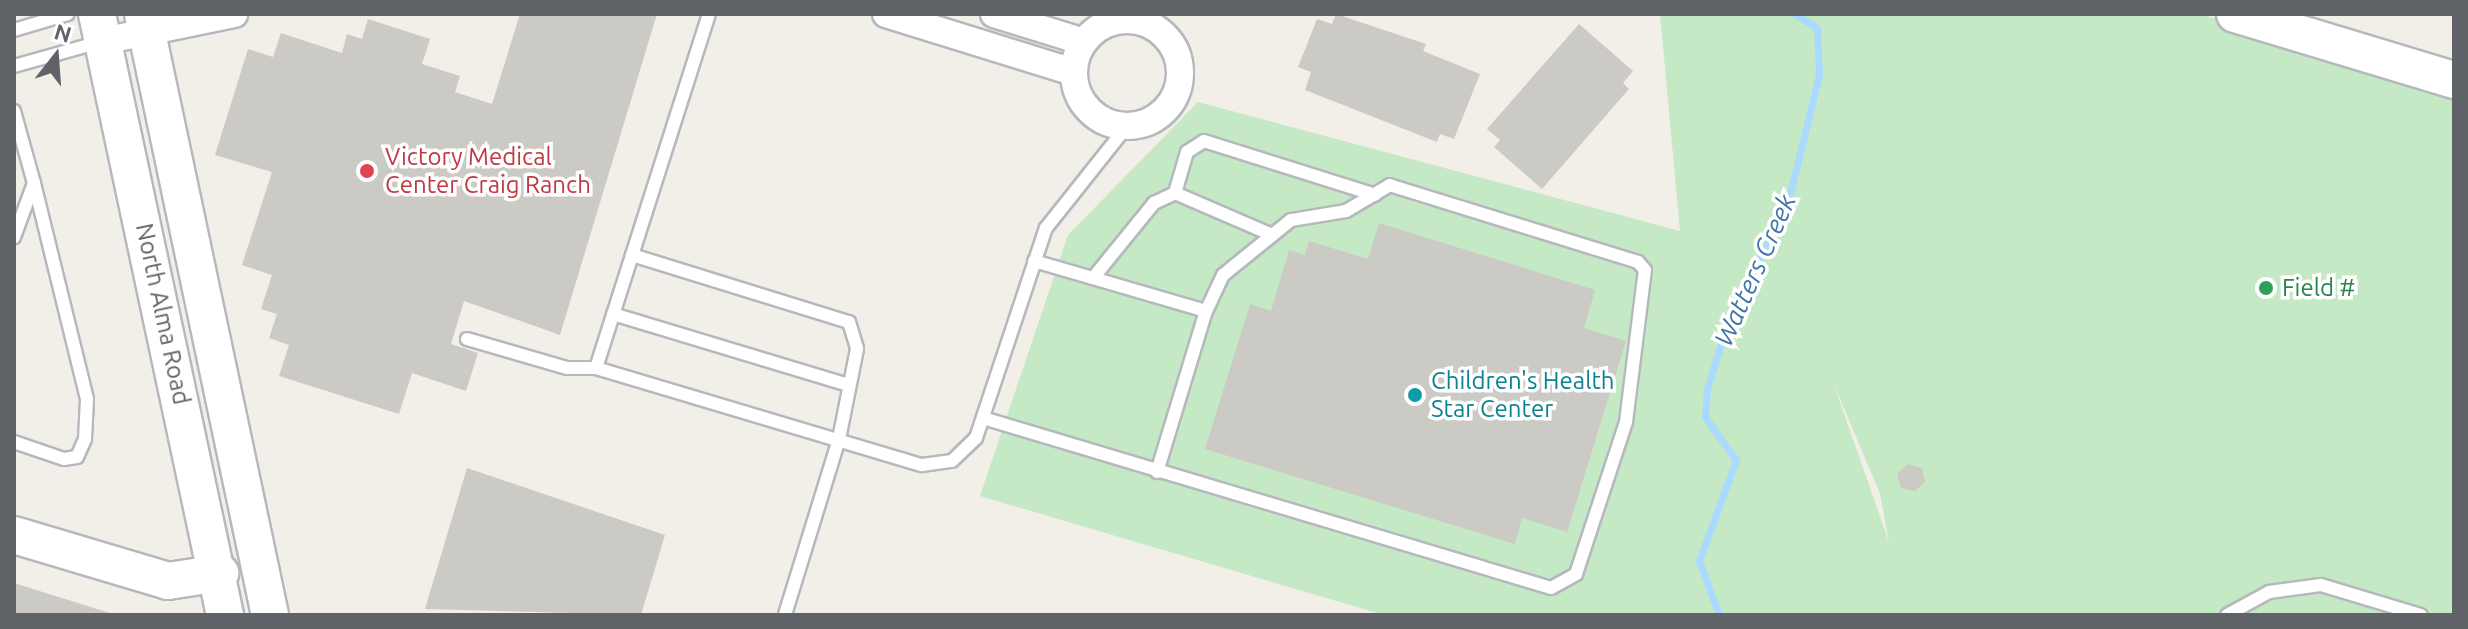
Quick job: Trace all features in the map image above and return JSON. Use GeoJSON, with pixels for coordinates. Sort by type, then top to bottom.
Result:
{"type":"FeatureCollection","features":[{"type":"Feature","properties":{"kind":"main road"},"geometry":{"type":"LineString","coordinates":[[2235,14],[2454,80]]}},
{"type":"Feature","properties":{"kind":"main road","name":"North Alma Road"},"geometry":{"type":"LineString","coordinates":[[145,23],[270,615]]}},
{"type":"Feature","properties":{"kind":"main road","name":"North Alma Road"},"geometry":{"type":"LineString","coordinates":[[100,28],[220,573],[225,615]]}},
{"type":"Feature","properties":{"kind":"main road"},"geometry":{"type":"LineString","coordinates":[[14,535],[168,581],[220,573]]}},
{"type":"Feature","properties":{"kind":"street"},"geometry":{"type":"LineString","coordinates":[[100,28],[234,14]]}},
{"type":"Feature","properties":{"kind":"street"},"geometry":{"type":"LineString","coordinates":[[886,14],[1073,72]]}},
{"type":"Feature","properties":{"kind":"street"},"geometry":{"type":"LineString","coordinates":[[994,14],[1084,42]]}},
{"type":"Feature","properties":{"kind":"street"},"geometry":{"type":"LineString","coordinates":[[1128,17],[1162,22],[1176,52],[1179,85],[1163,112],[1127,126],[1085,107],[1073,72],[1084,42],[1108,22],[1128,17]]}},
{"type":"Feature","properties":{"kind":"lane"},"geometry":{"type":"LineString","coordinates":[[14,30],[68,14]]}},
{"type":"Feature","properties":{"kind":"lane"},"geometry":{"type":"LineString","coordinates":[[596,368],[709,14]]}},
{"type":"Feature","properties":{"kind":"lane"},"geometry":{"type":"LineString","coordinates":[[14,66],[100,28]]}},
{"type":"Feature","properties":{"kind":"lane"},"geometry":{"type":"LineString","coordinates":[[14,111],[87,399],[85,439],[77,457],[64,459],[14,442]]}},
{"type":"Feature","properties":{"kind":"lane"},"geometry":{"type":"LineString","coordinates":[[467,339],[567,368],[596,368],[922,465],[952,461],[976,438],[1046,228],[1127,126]]}},
{"type":"Feature","properties":{"kind":"lane"},"geometry":{"type":"LineString","coordinates":[[1093,278],[1154,203],[1175,193],[1187,152],[1204,141],[1375,195]]}},
{"type":"Feature","properties":{"kind":"lane"},"geometry":{"type":"LineString","coordinates":[[14,237],[34,183]]}},
{"type":"Feature","properties":{"kind":"lane"},"geometry":{"type":"LineString","coordinates":[[983,418],[1157,472],[1530,586],[1551,588],[1576,574],[1626,422],[1645,270],[1390,185],[1346,211],[1291,220],[1223,275],[1206,311],[1157,472]]}},
{"type":"Feature","properties":{"kind":"lane"},"geometry":{"type":"LineString","coordinates":[[1175,193],[1272,235]]}},
{"type":"Feature","properties":{"kind":"lane"},"geometry":{"type":"LineString","coordinates":[[632,255],[849,322],[857,349],[839,439],[785,615]]}},
{"type":"Feature","properties":{"kind":"lane"},"geometry":{"type":"LineString","coordinates":[[1034,261],[1206,311]]}},
{"type":"Feature","properties":{"kind":"lane"},"geometry":{"type":"LineString","coordinates":[[613,314],[848,385]]}},
{"type":"Feature","properties":{"kind":"lane"},"geometry":{"type":"LineString","coordinates":[[2227,615],[2269,592],[2321,585],[2421,615]]}},
{"type":"Feature","properties":{"kind":"green space"},"geometry":{"type":"Polygon","coordinates":[[[1660,14],[2200,14],[2454,93],[2454,615],[1384,615],[980,496],[1068,235],[1198,102],[1680,231],[1660,14]],[[1833,382],[1889,542],[1880,494],[1833,382]]]}},
{"type":"Feature","properties":{"kind":"building"},"geometry":{"type":"Polygon","coordinates":[[[520,14],[657,14],[560,335],[464,301],[451,344],[478,353],[466,391],[412,373],[399,414],[279,376],[289,345],[269,338],[277,314],[261,309],[272,275],[242,265],[272,172],[215,155],[248,49],[273,57],[281,33],[342,53],[347,34],[362,39],[368,19],[430,39],[422,64],[460,76],[455,92],[492,104],[520,14]]]}},
{"type":"Feature","properties":{"kind":"building"},"geometry":{"type":"Polygon","coordinates":[[[1336,14],[1426,44],[1423,51],[1480,74],[1454,139],[1440,134],[1437,142],[1305,90],[1311,72],[1298,67],[1317,19],[1332,24],[1336,14]]]}},
{"type":"Feature","properties":{"kind":"building"},"geometry":{"type":"Polygon","coordinates":[[[1579,24],[1633,71],[1623,83],[1629,89],[1542,189],[1494,147],[1500,140],[1487,129],[1579,24]]]}},
{"type":"Feature","properties":{"kind":"building","name":"Children's Health Star Center"},"geometry":{"type":"Polygon","coordinates":[[[1379,223],[1595,290],[1584,328],[1626,341],[1567,532],[1522,518],[1515,544],[1205,449],[1250,304],[1271,311],[1289,250],[1305,255],[1309,241],[1368,259],[1379,223]]]}},
{"type":"Feature","properties":{"kind":"building"},"geometry":{"type":"Polygon","coordinates":[[[1908,464],[1922,468],[1925,482],[1915,491],[1901,488],[1897,474],[1908,464]]]}},
{"type":"Feature","properties":{"kind":"building"},"geometry":{"type":"Polygon","coordinates":[[[467,468],[665,535],[641,615],[425,609],[467,468]]]}},
{"type":"Feature","properties":{"kind":"building"},"geometry":{"type":"Polygon","coordinates":[[[14,583],[113,614],[113,615],[14,615],[14,583]]]}},
{"type":"Feature","properties":{"kind":"waterway","name":"Watters Creek"},"geometry":{"type":"LineString","coordinates":[[1719,615],[1699,561],[1736,460],[1705,417],[1707,389],[1730,314],[1787,206],[1819,75],[1817,28],[1795,14]]}},
{"type":"Feature","properties":{"kind":"place","name":"Victory Medical Center Craig Ranch"},"geometry":{"type":"Point","coordinates":[367,171]}},
{"type":"Feature","properties":{"kind":"place","name":"Field #"},"geometry":{"type":"Point","coordinates":[2266,288]}},
{"type":"Feature","properties":{"kind":"place","name":"Children's Health Star Center"},"geometry":{"type":"Point","coordinates":[1415,395]}}]}
